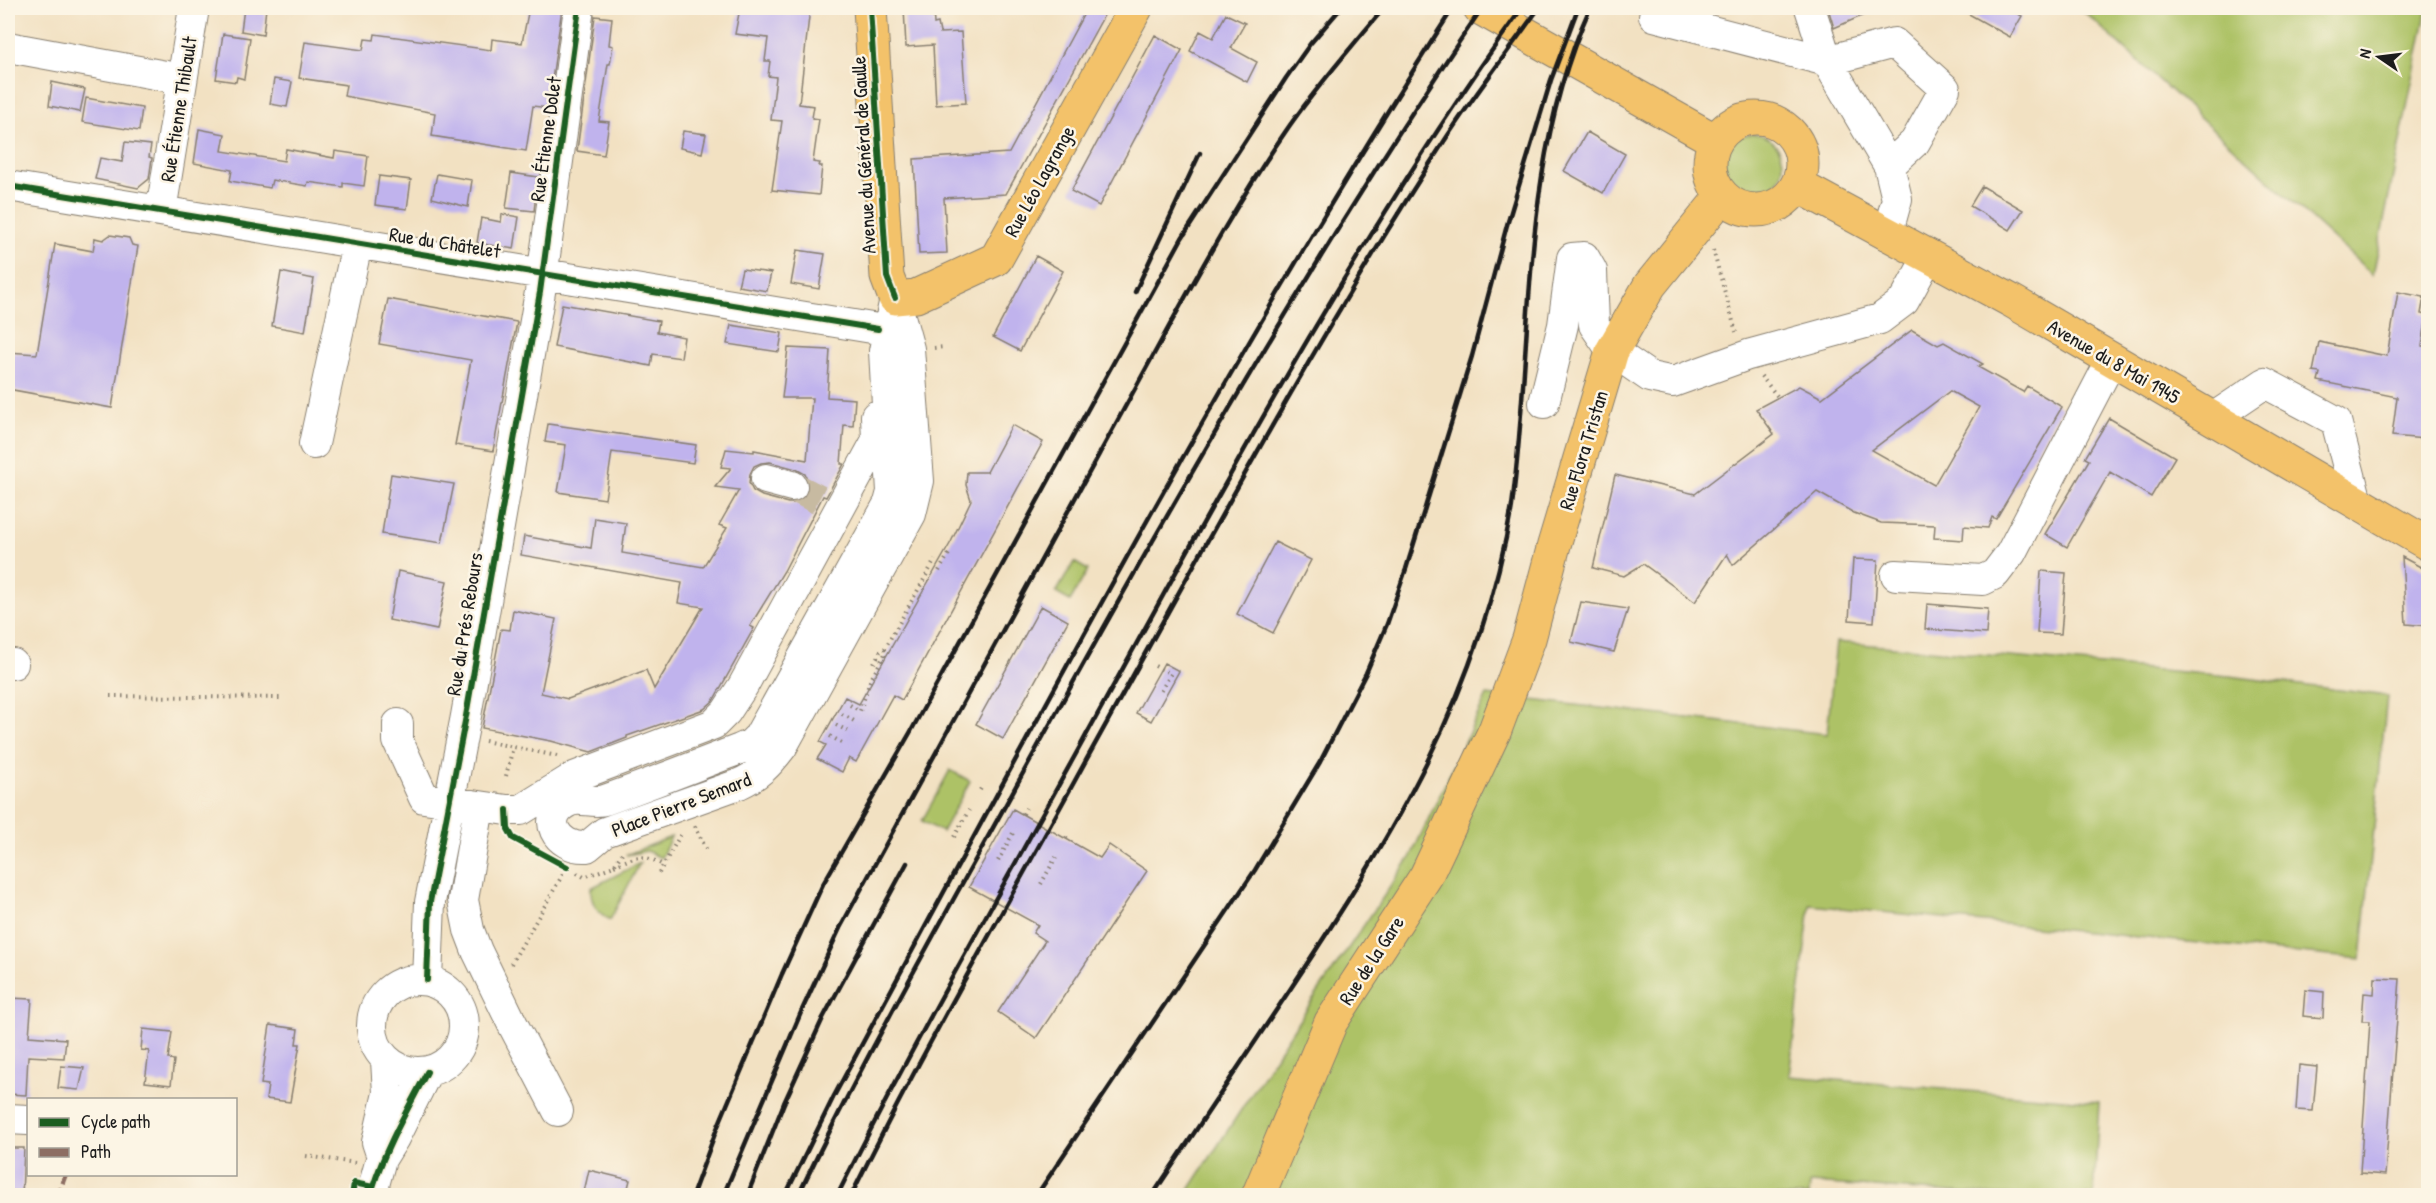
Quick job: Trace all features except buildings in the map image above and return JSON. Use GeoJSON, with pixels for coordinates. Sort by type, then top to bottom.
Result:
{"type":"FeatureCollection","features":[{"type":"Feature","properties":{"kind":"main road","name":"Avenue du Général de Gaulle"},"geometry":{"type":"LineString","coordinates":[[870,8],[887,277],[895,298]]}},
{"type":"Feature","properties":{"kind":"main road","name":"Rue Léo Lagrange"},"geometry":{"type":"LineString","coordinates":[[895,298],[916,296],[996,259],[1136,8]]}},
{"type":"Feature","properties":{"kind":"main road"},"geometry":{"type":"LineString","coordinates":[[1480,8],[1716,141]]}},
{"type":"Feature","properties":{"kind":"main road"},"geometry":{"type":"LineString","coordinates":[[1755,118],[1770,120],[1784,127],[1795,139],[1801,154],[1801,170],[1797,185],[1782,201],[1762,210],[1740,207],[1722,196],[1714,183],[1710,169],[1710,154],[1716,141],[1726,129],[1739,121],[1755,118]]}},
{"type":"Feature","properties":{"kind":"main road","name":"Avenue du 8 Mai 1945"},"geometry":{"type":"LineString","coordinates":[[1797,185],[2010,300],[2428,544]]}},
{"type":"Feature","properties":{"kind":"main road","name":"Rue Flora Tristan"},"geometry":{"type":"LineString","coordinates":[[1495,730],[1528,639],[1612,351],[1650,285],[1722,196]]}},
{"type":"Feature","properties":{"kind":"main road","name":"Rue de la Gare"},"geometry":{"type":"LineString","coordinates":[[1258,1196],[1331,1022],[1426,876],[1495,730]]}},
{"type":"Feature","properties":{"kind":"street","name":"Rue Étienne Thibault"},"geometry":{"type":"LineString","coordinates":[[161,211],[195,8]]}},
{"type":"Feature","properties":{"kind":"street","name":"Rue Étienne Dolet"},"geometry":{"type":"LineString","coordinates":[[543,274],[579,8]]}},
{"type":"Feature","properties":{"kind":"street"},"geometry":{"type":"LineString","coordinates":[[1808,9],[1827,62],[1889,166],[1897,199],[1887,234]]}},
{"type":"Feature","properties":{"kind":"street"},"geometry":{"type":"LineString","coordinates":[[1654,16],[1827,62],[1894,43],[1945,89],[1915,142],[1889,166]]}},
{"type":"Feature","properties":{"kind":"street"},"geometry":{"type":"LineString","coordinates":[[8,47],[182,79]]}},
{"type":"Feature","properties":{"kind":"street","name":"Rue du Châtelet"},"geometry":{"type":"LineString","coordinates":[[8,186],[878,329]]}},
{"type":"Feature","properties":{"kind":"street"},"geometry":{"type":"LineString","coordinates":[[314,444],[357,244]]}},
{"type":"Feature","properties":{"kind":"street"},"geometry":{"type":"LineString","coordinates":[[1544,403],[1563,325],[1572,258],[1584,257],[1592,271],[1594,325],[1612,351],[1650,377],[1673,382],[1748,355],[1880,319],[1904,301],[1928,257]]}},
{"type":"Feature","properties":{"kind":"street","name":"Rue du Prés Rebours"},"geometry":{"type":"LineString","coordinates":[[427,980],[430,902],[462,736],[543,274]]}},
{"type":"Feature","properties":{"kind":"street"},"geometry":{"type":"LineString","coordinates":[[398,724],[398,741],[424,798],[479,807],[521,810],[574,777],[714,724],[726,712],[743,686],[830,506],[877,440],[875,352],[878,329],[895,298]]}},
{"type":"Feature","properties":{"kind":"street","name":"Place Pierre Semard"},"geometry":{"type":"LineString","coordinates":[[895,298],[909,349],[919,481],[917,497],[911,513],[782,747],[768,766],[756,776],[739,784],[605,832],[587,847],[570,846],[561,841],[556,835],[554,821],[560,807],[566,803],[573,800],[601,801],[740,749],[751,744],[759,736],[889,503],[892,492],[884,351],[895,298]]}},
{"type":"Feature","properties":{"kind":"street"},"geometry":{"type":"LineString","coordinates":[[1896,575],[1983,580],[1995,574],[2011,553],[2112,359]]}},
{"type":"Feature","properties":{"kind":"street"},"geometry":{"type":"LineString","coordinates":[[2213,418],[2265,383],[2289,381],[2336,421],[2357,502]]}},
{"type":"Feature","properties":{"kind":"street"},"geometry":{"type":"LineString","coordinates":[[479,807],[464,900],[469,930],[477,951],[558,1111]]}},
{"type":"Feature","properties":{"kind":"street"},"geometry":{"type":"LineString","coordinates":[[408,980],[427,980],[439,984],[457,1000],[464,1014],[465,1029],[461,1044],[453,1057],[442,1066],[427,1072],[412,1072],[398,1068],[386,1060],[377,1048],[372,1033],[372,1018],[379,1001],[392,988],[408,980]]}},
{"type":"Feature","properties":{"kind":"street"},"geometry":{"type":"LineString","coordinates":[[371,1196],[371,1161],[388,1093],[386,1060]]}},
{"type":"Feature","properties":{"kind":"street"},"geometry":{"type":"LineString","coordinates":[[371,1161],[394,1138],[427,1072]]}},
{"type":"Feature","properties":{"kind":"street"},"geometry":{"type":"LineString","coordinates":[[8,1119],[27,1120]]}},
{"type":"Feature","properties":{"kind":"path"},"geometry":{"type":"LineString","coordinates":[[1710,241],[1737,337]]}},
{"type":"Feature","properties":{"kind":"path"},"geometry":{"type":"LineString","coordinates":[[1755,369],[1778,398]]}},
{"type":"Feature","properties":{"kind":"path"},"geometry":{"type":"LineString","coordinates":[[939,571],[950,552]]}},
{"type":"Feature","properties":{"kind":"path"},"geometry":{"type":"LineString","coordinates":[[874,663],[913,604],[935,560]]}},
{"type":"Feature","properties":{"kind":"path"},"geometry":{"type":"LineString","coordinates":[[850,705],[860,711],[870,681],[885,654],[885,648]]}},
{"type":"Feature","properties":{"kind":"path"},"geometry":{"type":"LineString","coordinates":[[1155,666],[1171,674],[1160,692]]}},
{"type":"Feature","properties":{"kind":"path"},"geometry":{"type":"LineString","coordinates":[[110,696],[281,698]]}},
{"type":"Feature","properties":{"kind":"path"},"geometry":{"type":"LineString","coordinates":[[842,714],[854,721]]}},
{"type":"Feature","properties":{"kind":"path"},"geometry":{"type":"LineString","coordinates":[[836,725],[848,731]]}},
{"type":"Feature","properties":{"kind":"path"},"geometry":{"type":"LineString","coordinates":[[462,736],[559,757]]}},
{"type":"Feature","properties":{"kind":"path"},"geometry":{"type":"LineString","coordinates":[[830,736],[842,742]]}},
{"type":"Feature","properties":{"kind":"path"},"geometry":{"type":"LineString","coordinates":[[506,776],[513,747]]}},
{"type":"Feature","properties":{"kind":"path"},"geometry":{"type":"LineString","coordinates":[[980,790],[983,785]]}},
{"type":"Feature","properties":{"kind":"path"},"geometry":{"type":"LineString","coordinates":[[1023,814],[1026,808]]}},
{"type":"Feature","properties":{"kind":"path"},"geometry":{"type":"LineString","coordinates":[[954,837],[969,810]]}},
{"type":"Feature","properties":{"kind":"path"},"geometry":{"type":"LineString","coordinates":[[694,822],[695,830],[708,853]]}},
{"type":"Feature","properties":{"kind":"path"},"geometry":{"type":"LineString","coordinates":[[659,873],[686,826]]}},
{"type":"Feature","properties":{"kind":"path"},"geometry":{"type":"LineString","coordinates":[[998,861],[1013,833]]}},
{"type":"Feature","properties":{"kind":"path"},"geometry":{"type":"LineString","coordinates":[[1066,838],[1069,833]]}},
{"type":"Feature","properties":{"kind":"path"},"geometry":{"type":"LineString","coordinates":[[614,866],[625,849]]}},
{"type":"Feature","properties":{"kind":"path"},"geometry":{"type":"LineString","coordinates":[[558,862],[584,877],[638,856],[647,856],[663,865]]}},
{"type":"Feature","properties":{"kind":"path"},"geometry":{"type":"LineString","coordinates":[[1041,884],[1056,857]]}},
{"type":"Feature","properties":{"kind":"path"},"geometry":{"type":"LineString","coordinates":[[457,1000],[504,976],[567,867]]}},
{"type":"Feature","properties":{"kind":"path"},"geometry":{"type":"LineString","coordinates":[[306,1156],[371,1161]]}},
{"type":"Feature","properties":{"kind":"green space"},"geometry":{"type":"Polygon","coordinates":[[[2080,8],[2427,8],[2373,275],[2080,8]]]}},
{"type":"Feature","properties":{"kind":"green space"},"geometry":{"type":"Polygon","coordinates":[[[1753,134],[1770,139],[1778,147],[1783,164],[1778,181],[1770,189],[1753,194],[1736,189],[1728,181],[1723,164],[1728,147],[1736,139],[1753,134]]]}},
{"type":"Feature","properties":{"kind":"green space"},"geometry":{"type":"Polygon","coordinates":[[[1074,562],[1088,570],[1070,601],[1056,593],[1074,562]]]}},
{"type":"Feature","properties":{"kind":"green space"},"geometry":{"type":"Polygon","coordinates":[[[1836,642],[2229,676],[2387,696],[2361,959],[1810,905],[1789,1076],[2099,1102],[2094,1195],[2000,1195],[1810,1183],[1809,1196],[1185,1196],[1306,1010],[1410,858],[1487,695],[1827,734],[1836,642]]]}},
{"type":"Feature","properties":{"kind":"green space"},"geometry":{"type":"Polygon","coordinates":[[[950,770],[970,781],[942,832],[922,821],[950,770]]]}},
{"type":"Feature","properties":{"kind":"green space"},"geometry":{"type":"Polygon","coordinates":[[[671,837],[661,858],[647,851],[626,855],[671,837]]]}},
{"type":"Feature","properties":{"kind":"green space"},"geometry":{"type":"Polygon","coordinates":[[[640,863],[610,920],[595,907],[591,888],[640,863]]]}},
{"type":"Feature","properties":{"kind":"tunnel"},"geometry":{"type":"LineString","coordinates":[[792,486],[821,501]]}},
{"type":"Feature","properties":{"kind":"railway"},"geometry":{"type":"LineString","coordinates":[[692,1196],[716,1131],[782,974],[823,884],[910,733],[1182,238],[1286,78],[1310,44],[1341,8]]}},
{"type":"Feature","properties":{"kind":"railway"},"geometry":{"type":"LineString","coordinates":[[723,1196],[802,1010],[840,928],[1181,305],[1241,201],[1290,125],[1384,8]]}},
{"type":"Feature","properties":{"kind":"railway"},"geometry":{"type":"LineString","coordinates":[[785,1196],[834,1096],[1133,546],[1289,274],[1453,8]]}},
{"type":"Feature","properties":{"kind":"railway"},"geometry":{"type":"LineString","coordinates":[[798,1196],[910,978],[1081,667],[1190,475],[1361,192],[1482,8]]}},
{"type":"Feature","properties":{"kind":"railway"},"geometry":{"type":"LineString","coordinates":[[837,1196],[958,967],[1186,553],[1291,368],[1402,186],[1522,8]]}},
{"type":"Feature","properties":{"kind":"railway"},"geometry":{"type":"LineString","coordinates":[[851,1196],[965,978],[1303,372],[1443,143],[1539,8]]}},
{"type":"Feature","properties":{"kind":"railway"},"geometry":{"type":"LineString","coordinates":[[1036,1196],[1255,870],[1320,762],[1366,673],[1387,624],[1406,569],[1472,356],[1507,225],[1551,80],[1578,8]]}},
{"type":"Feature","properties":{"kind":"railway"},"geometry":{"type":"LineString","coordinates":[[1152,1196],[1329,930],[1398,817],[1455,700],[1478,639],[1498,575],[1512,506],[1533,253],[1540,190],[1551,128],[1567,67],[1590,8]]}},
{"type":"Feature","properties":{"kind":"railway"},"geometry":{"type":"LineString","coordinates":[[1135,292],[1200,153]]}},
{"type":"Feature","properties":{"kind":"railway"},"geometry":{"type":"LineString","coordinates":[[747,1196],[784,1103],[823,1018],[907,863]]}},
{"type":"Feature","properties":{"kind":"marked path"},"geometry":{"type":"LineString","coordinates":[[58,1196],[65,1176]]}},
{"type":"Feature","properties":{"kind":"cycle path"},"geometry":{"type":"LineString","coordinates":[[427,980],[430,902],[466,716],[540,292],[579,8]]}},
{"type":"Feature","properties":{"kind":"cycle path"},"geometry":{"type":"LineString","coordinates":[[870,8],[887,277],[895,298]]}},
{"type":"Feature","properties":{"kind":"cycle path"},"geometry":{"type":"LineString","coordinates":[[8,186],[878,329]]}},
{"type":"Feature","properties":{"kind":"cycle path"},"geometry":{"type":"LineString","coordinates":[[507,810],[508,829],[513,838],[567,867]]}},
{"type":"Feature","properties":{"kind":"cycle path"},"geometry":{"type":"LineString","coordinates":[[352,1196],[354,1183],[373,1187],[390,1143],[427,1072]]}}]}
